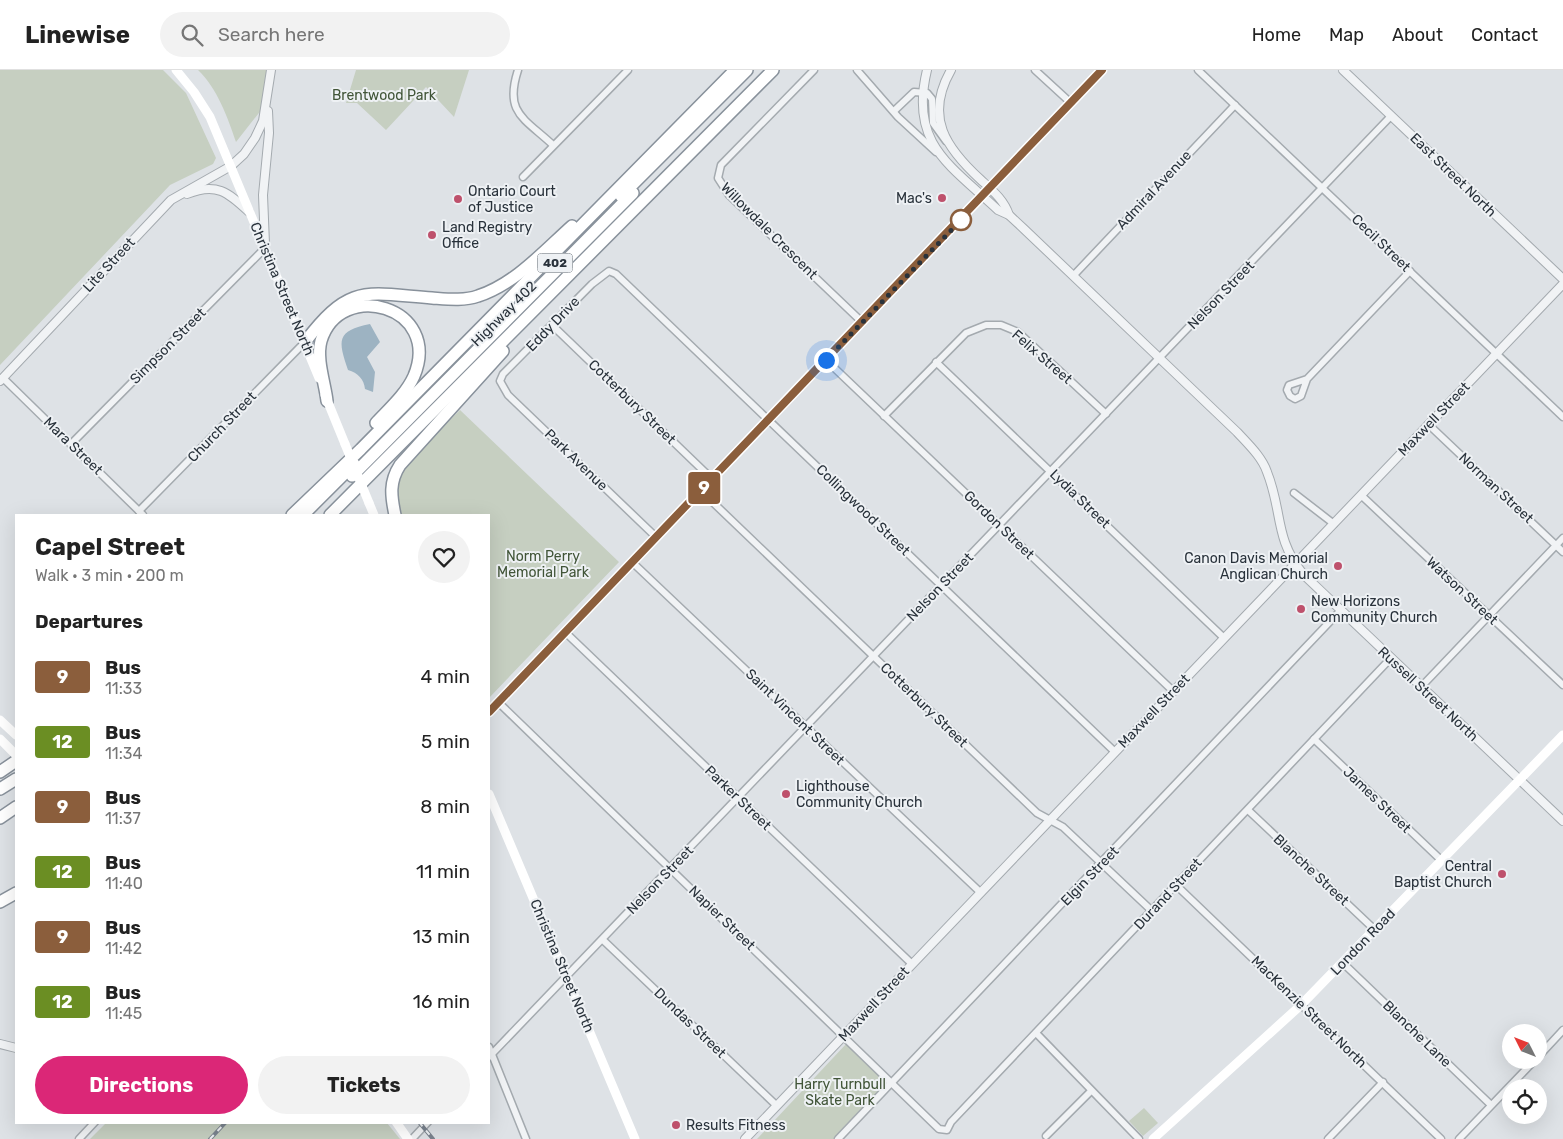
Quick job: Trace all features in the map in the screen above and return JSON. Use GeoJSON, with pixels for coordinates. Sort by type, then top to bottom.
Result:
{"type":"FeatureCollection","features":[{"type":"Feature","properties":{"kind":"highway"},"geometry":{"type":"LineString","coordinates":[[293,514],[609,199],[639,166],[735,70]]}},
{"type":"Feature","properties":{"kind":"highway","name":"Highway 402"},"geometry":{"type":"LineString","coordinates":[[304,514],[746,70]]}},
{"type":"Feature","properties":{"kind":"highway"},"geometry":{"type":"LineString","coordinates":[[314,514],[756,70]]}},
{"type":"Feature","properties":{"kind":"highway","name":"Highway 402"},"geometry":{"type":"LineString","coordinates":[[331,514],[773,70]]}},
{"type":"Feature","properties":{"kind":"highway"},"geometry":{"type":"LineString","coordinates":[[395,514],[391,497],[392,482],[396,471],[405,458],[529,324],[632,219],[686,158]]}},
{"type":"Feature","properties":{"kind":"highway"},"geometry":{"type":"LineString","coordinates":[[306,342],[324,318],[354,297],[377,294],[464,299],[476,297],[501,286],[541,254],[639,166]]}},
{"type":"Feature","properties":{"kind":"highway"},"geometry":{"type":"LineString","coordinates":[[328,401],[320,351],[323,336],[332,323],[350,310],[368,305],[388,309],[402,317],[413,331],[419,347],[419,356],[413,378],[334,473]]}},
{"type":"Feature","properties":{"kind":"highway"},"geometry":{"type":"LineString","coordinates":[[338,514],[395,449]]}},
{"type":"Feature","properties":{"kind":"highway"},"geometry":{"type":"LineString","coordinates":[[0,796],[10,780],[15,764]]}},
{"type":"Feature","properties":{"kind":"highway"},"geometry":{"type":"LineString","coordinates":[[0,789],[10,780]]}},
{"type":"Feature","properties":{"kind":"highway"},"geometry":{"type":"LineString","coordinates":[[0,809],[15,800]]}},
{"type":"Feature","properties":{"kind":"highway"},"geometry":{"type":"LineString","coordinates":[[0,818],[15,808]]}},
{"type":"Feature","properties":{"kind":"highway"},"geometry":{"type":"LineString","coordinates":[[0,902],[15,894]]}},
{"type":"Feature","properties":{"kind":"main road","name":"Christina Street North"},"geometry":{"type":"LineString","coordinates":[[176,70],[203,104],[231,166],[306,342],[374,514]]}},
{"type":"Feature","properties":{"kind":"main road"},"geometry":{"type":"LineString","coordinates":[[490,711],[1102,70]]}},
{"type":"Feature","properties":{"kind":"main road"},"geometry":{"type":"LineString","coordinates":[[0,720],[15,734]]}},
{"type":"Feature","properties":{"kind":"main road","name":"London Road"},"geometry":{"type":"LineString","coordinates":[[1153,1139],[1301,1005],[1563,735]]}},
{"type":"Feature","properties":{"kind":"main road"},"geometry":{"type":"LineString","coordinates":[[0,739],[15,754]]}},
{"type":"Feature","properties":{"kind":"main road","name":"Christina Street North"},"geometry":{"type":"LineString","coordinates":[[490,797],[635,1139]]}},
{"type":"Feature","properties":{"kind":"main road"},"geometry":{"type":"LineString","coordinates":[[397,1124],[408,1139]]}},
{"type":"Feature","properties":{"kind":"street"},"geometry":{"type":"LineString","coordinates":[[265,248],[263,195],[269,132],[268,99],[271,70]]}},
{"type":"Feature","properties":{"kind":"street"},"geometry":{"type":"LineString","coordinates":[[518,70],[512,87],[513,102],[519,113],[553,145]]}},
{"type":"Feature","properties":{"kind":"street"},"geometry":{"type":"LineString","coordinates":[[523,177],[628,70]]}},
{"type":"Feature","properties":{"kind":"street","name":"Willowdale Crescent"},"geometry":{"type":"LineString","coordinates":[[814,70],[721,165],[718,178],[729,195],[862,322]]}},
{"type":"Feature","properties":{"kind":"street"},"geometry":{"type":"LineString","coordinates":[[857,70],[894,111],[936,152],[998,210],[1009,215]]}},
{"type":"Feature","properties":{"kind":"street"},"geometry":{"type":"LineString","coordinates":[[927,70],[923,91],[924,125],[928,138],[936,152]]}},
{"type":"Feature","properties":{"kind":"street"},"geometry":{"type":"LineString","coordinates":[[950,146],[942,130],[939,114],[942,89],[951,70]]}},
{"type":"Feature","properties":{"kind":"street"},"geometry":{"type":"LineString","coordinates":[[1035,70],[1071,104]]}},
{"type":"Feature","properties":{"kind":"street","name":"Cecil Street"},"geometry":{"type":"LineString","coordinates":[[1198,70],[1563,417]]}},
{"type":"Feature","properties":{"kind":"street","name":"East Street North"},"geometry":{"type":"LineString","coordinates":[[1343,70],[1563,279]]}},
{"type":"Feature","properties":{"kind":"street"},"geometry":{"type":"LineString","coordinates":[[894,111],[914,92],[923,91],[930,96],[933,123],[966,166],[1005,203],[1009,215]]}},
{"type":"Feature","properties":{"kind":"street","name":"Lite Street"},"geometry":{"type":"LineString","coordinates":[[1,380],[164,208],[186,190],[231,166],[240,158],[255,138],[263,121],[268,99]]}},
{"type":"Feature","properties":{"kind":"street","name":"Admiral Avenue"},"geometry":{"type":"LineString","coordinates":[[1074,275],[1235,105]]}},
{"type":"Feature","properties":{"kind":"street","name":"Nelson Street"},"geometry":{"type":"LineString","coordinates":[[490,1053],[567,978],[1391,116]]}},
{"type":"Feature","properties":{"kind":"street"},"geometry":{"type":"LineString","coordinates":[[164,208],[182,196],[210,188],[231,195],[251,215]]}},
{"type":"Feature","properties":{"kind":"street","name":"Russell Street North"},"geometry":{"type":"LineString","coordinates":[[1009,215],[1237,432],[1254,451],[1267,470],[1275,495],[1279,526],[1286,550],[1295,564],[1340,611],[1563,821]]}},
{"type":"Feature","properties":{"kind":"street","name":"Simpson Street"},"geometry":{"type":"LineString","coordinates":[[71,444],[265,248]]}},
{"type":"Feature","properties":{"kind":"street","name":"Eddy Drive"},"geometry":{"type":"LineString","coordinates":[[500,381],[504,374],[552,325],[603,274],[609,271]]}},
{"type":"Feature","properties":{"kind":"street","name":"Collingwood Street"},"geometry":{"type":"LineString","coordinates":[[609,271],[616,274],[1115,752]]}},
{"type":"Feature","properties":{"kind":"street"},"geometry":{"type":"LineString","coordinates":[[1307,379],[1410,271]]}},
{"type":"Feature","properties":{"kind":"street","name":"Maxwell Street"},"geometry":{"type":"LineString","coordinates":[[746,1139],[1563,284]]}},
{"type":"Feature","properties":{"kind":"street","name":"Cotterbury Street"},"geometry":{"type":"LineString","coordinates":[[552,325],[712,479]]}},
{"type":"Feature","properties":{"kind":"street","name":"Felix Street"},"geometry":{"type":"LineString","coordinates":[[884,416],[966,333],[986,325],[1001,325],[1018,332],[1106,414]]}},
{"type":"Feature","properties":{"kind":"street","name":"Church Street"},"geometry":{"type":"LineString","coordinates":[[141,513],[306,342]]}},
{"type":"Feature","properties":{"kind":"street","name":"Gordon Street"},"geometry":{"type":"LineString","coordinates":[[826,360],[1173,691]]}},
{"type":"Feature","properties":{"kind":"street","name":"Lydia Street"},"geometry":{"type":"LineString","coordinates":[[936,362],[1224,638]]}},
{"type":"Feature","properties":{"kind":"street","name":"Mara Street"},"geometry":{"type":"LineString","coordinates":[[1,380],[71,444],[141,513]]}},
{"type":"Feature","properties":{"kind":"street","name":"Park Avenue"},"geometry":{"type":"LineString","coordinates":[[500,381],[508,395],[656,537]]}},
{"type":"Feature","properties":{"kind":"street","name":"Norman Street"},"geometry":{"type":"LineString","coordinates":[[1428,424],[1563,552]]}},
{"type":"Feature","properties":{"kind":"street","name":"Cotterbury Street"},"geometry":{"type":"LineString","coordinates":[[701,490],[1034,810],[1063,827],[1152,911]]}},
{"type":"Feature","properties":{"kind":"street"},"geometry":{"type":"LineString","coordinates":[[1294,493],[1334,524]]}},
{"type":"Feature","properties":{"kind":"street","name":"Watson Street"},"geometry":{"type":"LineString","coordinates":[[1362,496],[1563,685]]}},
{"type":"Feature","properties":{"kind":"street"},"geometry":{"type":"LineString","coordinates":[[1421,687],[1563,538]]}},
{"type":"Feature","properties":{"kind":"street","name":"Saint Vincent Street"},"geometry":{"type":"LineString","coordinates":[[632,562],[980,892]]}},
{"type":"Feature","properties":{"kind":"street","name":"Elgin Street"},"geometry":{"type":"LineString","coordinates":[[838,1139],[1340,611]]}},
{"type":"Feature","properties":{"kind":"street","name":"Parker Street"},"geometry":{"type":"LineString","coordinates":[[565,632],[912,964]]}},
{"type":"Feature","properties":{"kind":"street","name":"Durand Street"},"geometry":{"type":"LineString","coordinates":[[947,1130],[951,1122],[1391,658]]}},
{"type":"Feature","properties":{"kind":"street","name":"Napier Street"},"geometry":{"type":"LineString","coordinates":[[498,702],[939,1129],[947,1130]]}},
{"type":"Feature","properties":{"kind":"street","name":"James Street"},"geometry":{"type":"LineString","coordinates":[[1314,739],[1441,860]]}},
{"type":"Feature","properties":{"kind":"street","name":"Blanche Street"},"geometry":{"type":"LineString","coordinates":[[1248,810],[1374,930]]}},
{"type":"Feature","properties":{"kind":"street","name":"MacKenzie Street North"},"geometry":{"type":"LineString","coordinates":[[1176,885],[1441,1139]]}},
{"type":"Feature","properties":{"kind":"street","name":"Dundas Street"},"geometry":{"type":"LineString","coordinates":[[603,940],[777,1106]]}},
{"type":"Feature","properties":{"kind":"street","name":"Blanche Lane"},"geometry":{"type":"LineString","coordinates":[[1343,963],[1491,1106]]}},
{"type":"Feature","properties":{"kind":"street"},"geometry":{"type":"LineString","coordinates":[[1548,1046],[1563,1030]]}},
{"type":"Feature","properties":{"kind":"street"},"geometry":{"type":"LineString","coordinates":[[1036,1034],[1139,1139]]}},
{"type":"Feature","properties":{"kind":"street"},"geometry":{"type":"LineString","coordinates":[[0,1044],[15,1048]]}},
{"type":"Feature","properties":{"kind":"street"},"geometry":{"type":"LineString","coordinates":[[490,1053],[526,1139]]}},
{"type":"Feature","properties":{"kind":"street"},"geometry":{"type":"LineString","coordinates":[[1459,1139],[1526,1069]]}},
{"type":"Feature","properties":{"kind":"street"},"geometry":{"type":"LineString","coordinates":[[1328,1139],[1383,1082]]}},
{"type":"Feature","properties":{"kind":"street"},"geometry":{"type":"LineString","coordinates":[[1046,1136],[1091,1091]]}},
{"type":"Feature","properties":{"kind":"street"},"geometry":{"type":"LineString","coordinates":[[79,1139],[93,1124]]}},
{"type":"Feature","properties":{"kind":"street"},"geometry":{"type":"LineString","coordinates":[[412,1139],[426,1124]]}},
{"type":"Feature","properties":{"kind":"green space"},"geometry":{"type":"Polygon","coordinates":[[[0,70],[163,70],[186,93],[216,158],[213,164],[170,185],[0,365],[0,70]]]}},
{"type":"Feature","properties":{"kind":"green space"},"geometry":{"type":"Polygon","coordinates":[[[198,70],[267,70],[262,109],[236,142],[216,94],[198,70]]]}},
{"type":"Feature","properties":{"kind":"green space","name":"Brentwood Park"},"geometry":{"type":"Polygon","coordinates":[[[356,70],[469,70],[454,117],[426,87],[386,130],[357,103],[346,103],[356,70]]]}},
{"type":"Feature","properties":{"kind":"green space","name":"Norm Perry Memorial Park"},"geometry":{"type":"Polygon","coordinates":[[[460,410],[619,562],[490,697],[490,514],[401,514],[397,498],[399,480],[409,462],[425,443],[460,410]]]}},
{"type":"Feature","properties":{"kind":"green space","name":"Harry Turnbull Skate Park"},"geometry":{"type":"Polygon","coordinates":[[[847,1043],[888,1083],[834,1139],[757,1139],[847,1043]]]}},
{"type":"Feature","properties":{"kind":"green space"},"geometry":{"type":"Polygon","coordinates":[[[1144,1108],[1158,1123],[1143,1136],[1129,1121],[1144,1108]]]}},
{"type":"Feature","properties":{"kind":"green space"},"geometry":{"type":"Polygon","coordinates":[[[105,1124],[388,1124],[400,1139],[90,1139],[105,1124]]]}},
{"type":"Feature","properties":{"kind":"water"},"geometry":{"type":"Polygon","coordinates":[[[370,324],[380,342],[367,357],[375,372],[373,392],[365,389],[360,377],[348,370],[342,351],[342,338],[345,334],[370,324]]]}},
{"type":"Feature","properties":{"kind":"railway"},"geometry":{"type":"LineString","coordinates":[[210,1139],[224,1124]]}},
{"type":"Feature","properties":{"kind":"railway"},"geometry":{"type":"LineString","coordinates":[[421,1124],[433,1139]]}},
{"type":"Feature","properties":{"kind":"bus line","name":"9"},"geometry":{"type":"LineString","coordinates":[[490,711],[1102,70]]}},
{"type":"Feature","properties":{"kind":"place","name":"Mac's"},"geometry":{"type":"Point","coordinates":[942,198]}},
{"type":"Feature","properties":{"kind":"place","name":"Ontario Court of Justice"},"geometry":{"type":"Point","coordinates":[458,199]}},
{"type":"Feature","properties":{"kind":"place","name":"Land Registry Office"},"geometry":{"type":"Point","coordinates":[432,235]}},
{"type":"Feature","properties":{"kind":"place","name":"Canon Davis Memorial Anglican Church"},"geometry":{"type":"Point","coordinates":[1338,566]}},
{"type":"Feature","properties":{"kind":"place","name":"New Horizons Community Church"},"geometry":{"type":"Point","coordinates":[1301,609]}},
{"type":"Feature","properties":{"kind":"place","name":"Lighthouse Community Church"},"geometry":{"type":"Point","coordinates":[786,794]}},
{"type":"Feature","properties":{"kind":"place","name":"Central Baptist Church"},"geometry":{"type":"Point","coordinates":[1502,874]}},
{"type":"Feature","properties":{"kind":"place","name":"Results Fitness"},"geometry":{"type":"Point","coordinates":[676,1125]}},
{"type":"Feature","properties":{"kind":"route"},"geometry":{"type":"LineString","coordinates":[[826,360],[961,220]]}}]}
